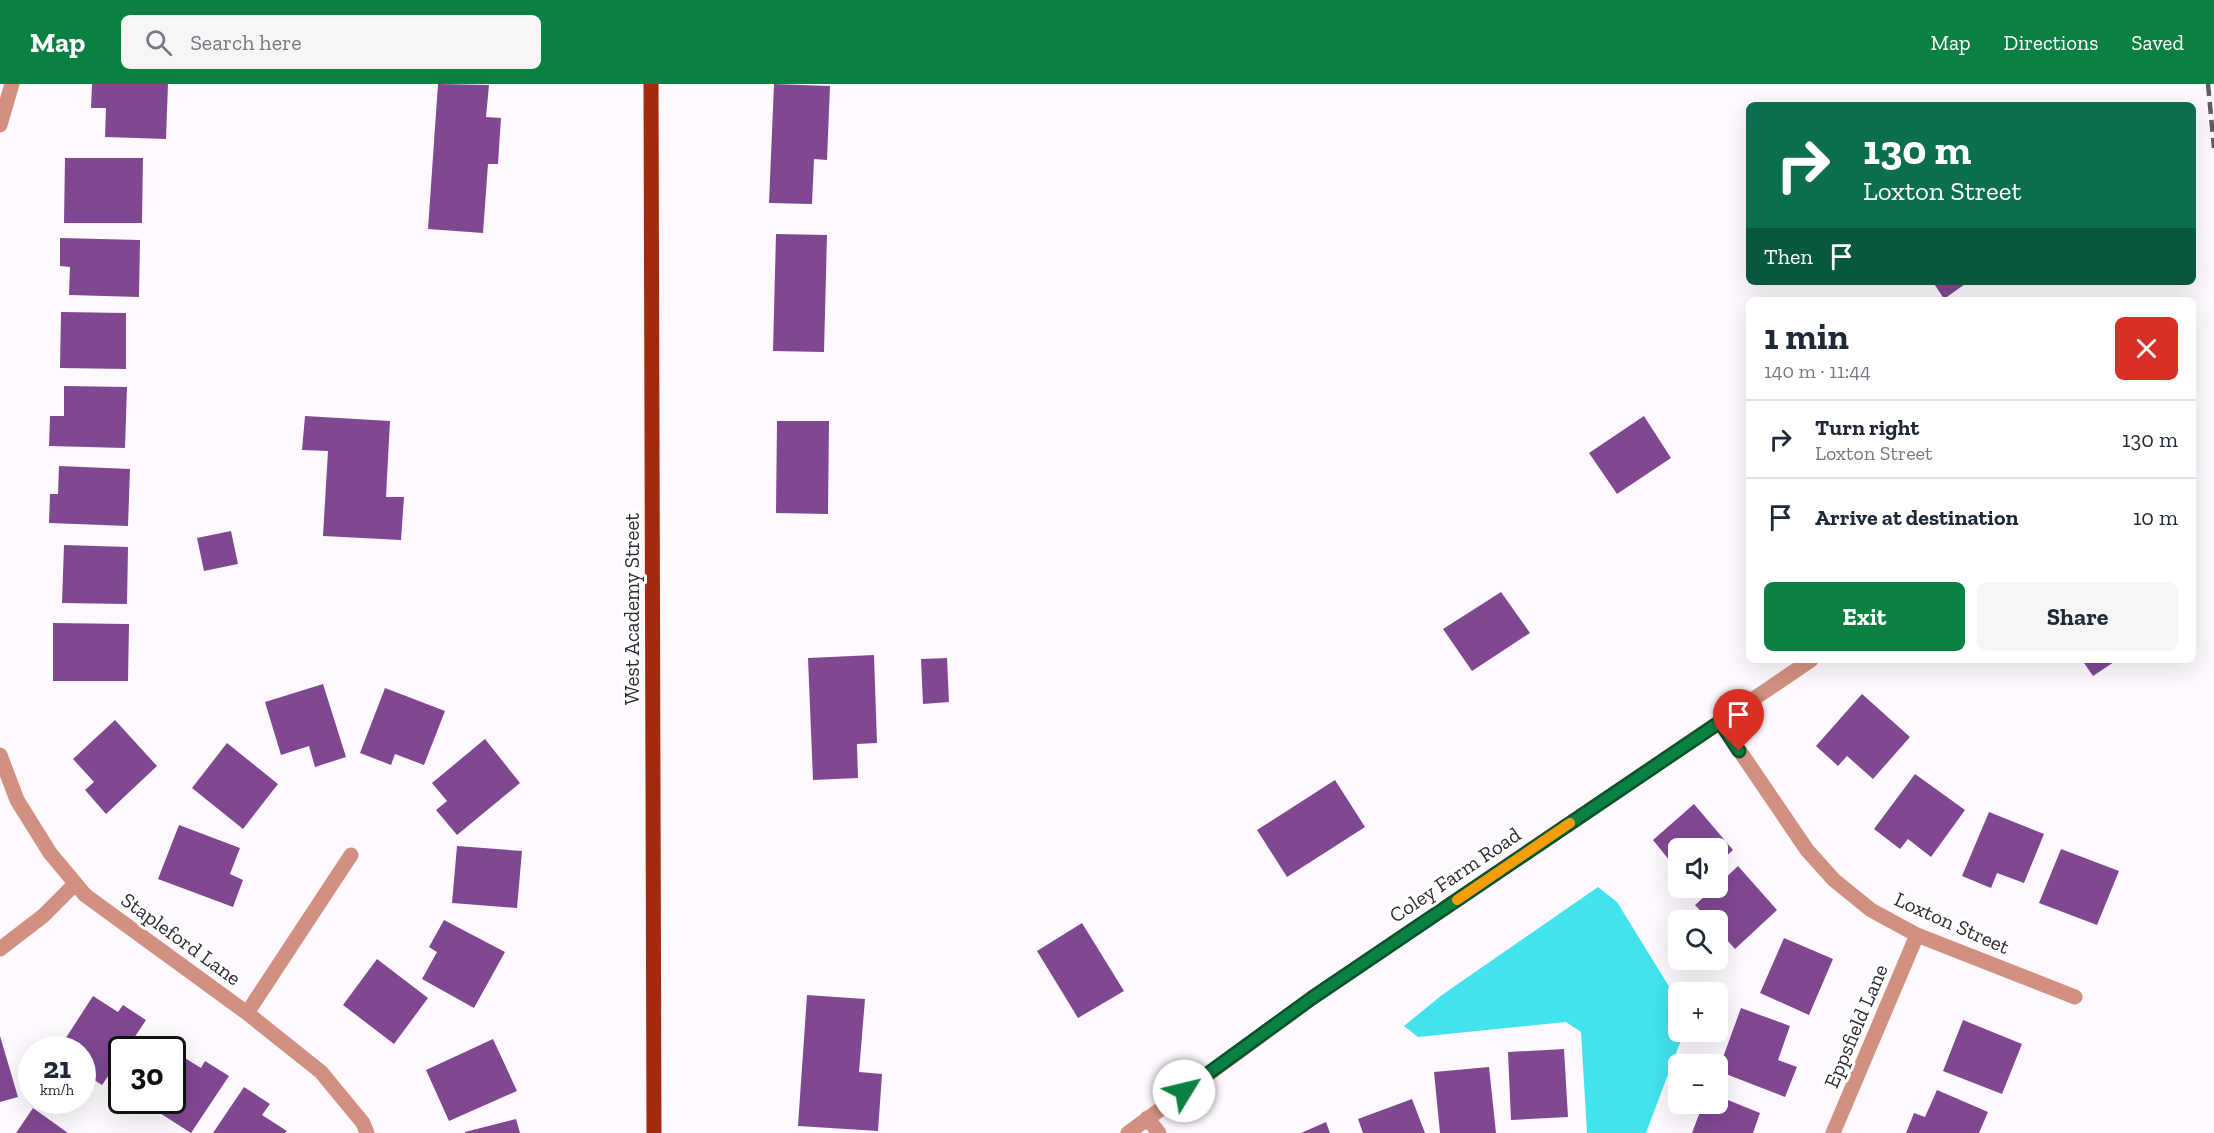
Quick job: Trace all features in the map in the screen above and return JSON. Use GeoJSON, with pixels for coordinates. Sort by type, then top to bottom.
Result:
{"type":"FeatureCollection","features":[{"type":"Feature","properties":{"kind":"main road","name":"West Academy Street"},"geometry":{"type":"LineString","coordinates":[[651,84],[654,1133]]}},
{"type":"Feature","properties":{"kind":"street"},"geometry":{"type":"LineString","coordinates":[[0,124],[12,84]]}},
{"type":"Feature","properties":{"kind":"street","name":"Coley Farm Road"},"geometry":{"type":"LineString","coordinates":[[1128,1133],[1312,998],[1807,663]]}},
{"type":"Feature","properties":{"kind":"street","name":"Loxton Street"},"geometry":{"type":"LineString","coordinates":[[1720,722],[1807,850],[1834,880],[1871,910],[1917,935],[2075,997]]}},
{"type":"Feature","properties":{"kind":"street","name":"Stapleford Lane"},"geometry":{"type":"LineString","coordinates":[[0,755],[17,800],[50,852],[85,895],[247,1013],[321,1071],[363,1123],[367,1133]]}},
{"type":"Feature","properties":{"kind":"street"},"geometry":{"type":"LineString","coordinates":[[247,1013],[351,855]]}},
{"type":"Feature","properties":{"kind":"street"},"geometry":{"type":"LineString","coordinates":[[0,949],[43,916],[75,884]]}},
{"type":"Feature","properties":{"kind":"street","name":"Eppsfield Lane"},"geometry":{"type":"LineString","coordinates":[[1833,1133],[1917,935]]}},
{"type":"Feature","properties":{"kind":"street"},"geometry":{"type":"LineString","coordinates":[[1147,1118],[1159,1133]]}},
{"type":"Feature","properties":{"kind":"water"},"geometry":{"type":"Polygon","coordinates":[[[1598,887],[1617,902],[1668,985],[1668,1042],[1680,1042],[1676,1054],[1668,1054],[1668,1075],[1646,1133],[1587,1133],[1581,1032],[1566,1022],[1418,1037],[1404,1026],[1442,995],[1598,887]]]}},
{"type":"Feature","properties":{"kind":"building"},"geometry":{"type":"Polygon","coordinates":[[[92,84],[168,84],[166,139],[105,137],[106,108],[91,108],[92,84]]]}},
{"type":"Feature","properties":{"kind":"building"},"geometry":{"type":"Polygon","coordinates":[[[438,84],[489,85],[486,117],[501,118],[498,164],[488,164],[483,233],[428,229],[438,84]]]}},
{"type":"Feature","properties":{"kind":"building"},"geometry":{"type":"Polygon","coordinates":[[[774,84],[830,86],[827,160],[814,159],[812,204],[769,203],[774,84]]]}},
{"type":"Feature","properties":{"kind":"building"},"geometry":{"type":"Polygon","coordinates":[[[65,158],[143,158],[142,223],[64,223],[65,158]]]}},
{"type":"Feature","properties":{"kind":"building"},"geometry":{"type":"Polygon","coordinates":[[[776,234],[827,235],[824,352],[773,351],[776,234]]]}},
{"type":"Feature","properties":{"kind":"building"},"geometry":{"type":"Polygon","coordinates":[[[60,238],[140,240],[139,297],[69,295],[70,267],[60,266],[60,238]]]}},
{"type":"Feature","properties":{"kind":"building"},"geometry":{"type":"Polygon","coordinates":[[[1935,285],[1964,285],[1947,297],[1943,297],[1935,285]]]}},
{"type":"Feature","properties":{"kind":"building"},"geometry":{"type":"Polygon","coordinates":[[[61,312],[126,313],[126,369],[60,368],[61,312]]]}},
{"type":"Feature","properties":{"kind":"building"},"geometry":{"type":"Polygon","coordinates":[[[64,386],[127,387],[125,448],[49,446],[50,416],[64,416],[64,386]]]}},
{"type":"Feature","properties":{"kind":"building"},"geometry":{"type":"Polygon","coordinates":[[[305,416],[390,421],[386,497],[404,497],[401,540],[323,536],[328,451],[302,450],[305,416]]]}},
{"type":"Feature","properties":{"kind":"building"},"geometry":{"type":"Polygon","coordinates":[[[1644,416],[1671,458],[1617,494],[1589,453],[1644,416]]]}},
{"type":"Feature","properties":{"kind":"building"},"geometry":{"type":"Polygon","coordinates":[[[777,421],[829,421],[828,514],[776,513],[777,421]]]}},
{"type":"Feature","properties":{"kind":"building"},"geometry":{"type":"Polygon","coordinates":[[[59,466],[130,469],[128,526],[49,523],[50,494],[58,494],[59,466]]]}},
{"type":"Feature","properties":{"kind":"building"},"geometry":{"type":"Polygon","coordinates":[[[231,531],[238,564],[204,571],[197,538],[231,531]]]}},
{"type":"Feature","properties":{"kind":"building"},"geometry":{"type":"Polygon","coordinates":[[[64,545],[128,547],[127,604],[62,603],[64,545]]]}},
{"type":"Feature","properties":{"kind":"building"},"geometry":{"type":"Polygon","coordinates":[[[1501,592],[1530,633],[1472,671],[1443,629],[1501,592]]]}},
{"type":"Feature","properties":{"kind":"building"},"geometry":{"type":"Polygon","coordinates":[[[53,623],[129,624],[128,681],[53,681],[53,623]]]}},
{"type":"Feature","properties":{"kind":"building"},"geometry":{"type":"Polygon","coordinates":[[[874,655],[877,743],[857,744],[858,778],[813,780],[808,658],[874,655]]]}},
{"type":"Feature","properties":{"kind":"building"},"geometry":{"type":"Polygon","coordinates":[[[947,658],[949,702],[923,704],[921,659],[947,658]]]}},
{"type":"Feature","properties":{"kind":"building"},"geometry":{"type":"Polygon","coordinates":[[[2084,663],[2112,663],[2093,676],[2084,663]]]}},
{"type":"Feature","properties":{"kind":"building"},"geometry":{"type":"Polygon","coordinates":[[[323,684],[346,757],[315,767],[309,746],[281,755],[265,702],[323,684]]]}},
{"type":"Feature","properties":{"kind":"building"},"geometry":{"type":"Polygon","coordinates":[[[385,688],[445,711],[424,765],[395,754],[391,765],[360,753],[385,688]]]}},
{"type":"Feature","properties":{"kind":"building"},"geometry":{"type":"Polygon","coordinates":[[[1862,694],[1910,737],[1873,779],[1847,756],[1838,766],[1816,746],[1862,694]]]}},
{"type":"Feature","properties":{"kind":"building"},"geometry":{"type":"Polygon","coordinates":[[[115,720],[157,766],[106,814],[85,790],[94,782],[73,759],[115,720]]]}},
{"type":"Feature","properties":{"kind":"building"},"geometry":{"type":"Polygon","coordinates":[[[485,739],[520,783],[457,835],[436,810],[447,801],[432,783],[485,739]]]}},
{"type":"Feature","properties":{"kind":"building"},"geometry":{"type":"Polygon","coordinates":[[[227,743],[278,784],[243,829],[192,788],[227,743]]]}},
{"type":"Feature","properties":{"kind":"building"},"geometry":{"type":"Polygon","coordinates":[[[1915,774],[1965,810],[1931,857],[1908,839],[1900,849],[1874,829],[1915,774]]]}},
{"type":"Feature","properties":{"kind":"building"},"geometry":{"type":"Polygon","coordinates":[[[1335,780],[1365,827],[1287,877],[1257,830],[1335,780]]]}},
{"type":"Feature","properties":{"kind":"building"},"geometry":{"type":"Polygon","coordinates":[[[1694,804],[1723,838],[1668,838],[1668,859],[1653,840],[1694,804]]]}},
{"type":"Feature","properties":{"kind":"building"},"geometry":{"type":"Polygon","coordinates":[[[1989,812],[2044,834],[2024,883],[1997,873],[1991,888],[1962,876],[1989,812]]]}},
{"type":"Feature","properties":{"kind":"building"},"geometry":{"type":"Polygon","coordinates":[[[179,825],[240,848],[230,874],[243,880],[233,907],[158,879],[179,825]]]}},
{"type":"Feature","properties":{"kind":"building"},"geometry":{"type":"Polygon","coordinates":[[[1728,844],[1733,850],[1728,855],[1728,844]]]}},
{"type":"Feature","properties":{"kind":"building"},"geometry":{"type":"Polygon","coordinates":[[[457,846],[522,851],[517,908],[452,903],[457,846]]]}},
{"type":"Feature","properties":{"kind":"building"},"geometry":{"type":"Polygon","coordinates":[[[2061,849],[2119,871],[2097,925],[2039,903],[2061,849]]]}},
{"type":"Feature","properties":{"kind":"building"},"geometry":{"type":"Polygon","coordinates":[[[1738,866],[1777,910],[1735,949],[1728,941],[1728,910],[1700,910],[1695,905],[1703,898],[1728,898],[1728,876],[1738,866]]]}},
{"type":"Feature","properties":{"kind":"building"},"geometry":{"type":"Polygon","coordinates":[[[444,920],[505,952],[474,1008],[422,979],[437,952],[429,947],[444,920]]]}},
{"type":"Feature","properties":{"kind":"building"},"geometry":{"type":"Polygon","coordinates":[[[1082,923],[1124,991],[1078,1018],[1037,951],[1082,923]]]}},
{"type":"Feature","properties":{"kind":"building"},"geometry":{"type":"Polygon","coordinates":[[[1784,938],[1833,959],[1809,1015],[1760,993],[1784,938]]]}},
{"type":"Feature","properties":{"kind":"building"},"geometry":{"type":"Polygon","coordinates":[[[377,959],[428,998],[394,1044],[343,1005],[377,959]]]}},
{"type":"Feature","properties":{"kind":"building"},"geometry":{"type":"Polygon","coordinates":[[[807,995],[865,999],[859,1072],[882,1074],[878,1131],[798,1126],[807,995]]]}},
{"type":"Feature","properties":{"kind":"building"},"geometry":{"type":"Polygon","coordinates":[[[93,996],[118,1012],[123,1005],[146,1020],[135,1036],[108,1036],[108,1076],[102,1085],[96,1081],[96,1036],[67,1036],[93,996]]]}},
{"type":"Feature","properties":{"kind":"building"},"geometry":{"type":"Polygon","coordinates":[[[1741,1008],[1790,1026],[1778,1060],[1797,1067],[1785,1097],[1728,1075],[1728,1054],[1724,1054],[1741,1008]]]}},
{"type":"Feature","properties":{"kind":"building"},"geometry":{"type":"Polygon","coordinates":[[[1963,1020],[2022,1044],[2002,1094],[1943,1071],[1963,1020]]]}},
{"type":"Feature","properties":{"kind":"building"},"geometry":{"type":"Polygon","coordinates":[[[0,1036],[18,1097],[0,1102],[0,1036]]]}},
{"type":"Feature","properties":{"kind":"building"},"geometry":{"type":"Polygon","coordinates":[[[493,1039],[517,1091],[449,1121],[426,1070],[493,1039]]]}},
{"type":"Feature","properties":{"kind":"building"},"geometry":{"type":"Polygon","coordinates":[[[1564,1049],[1568,1117],[1511,1120],[1508,1052],[1564,1049]]]}},
{"type":"Feature","properties":{"kind":"building"},"geometry":{"type":"Polygon","coordinates":[[[186,1059],[201,1068],[205,1061],[229,1076],[191,1133],[161,1114],[186,1114],[186,1059]]]}},
{"type":"Feature","properties":{"kind":"building"},"geometry":{"type":"Polygon","coordinates":[[[1489,1067],[1496,1133],[1440,1133],[1434,1072],[1489,1067]]]}},
{"type":"Feature","properties":{"kind":"building"},"geometry":{"type":"Polygon","coordinates":[[[244,1087],[270,1104],[262,1115],[287,1131],[285,1133],[213,1133],[244,1087]]]}},
{"type":"Feature","properties":{"kind":"building"},"geometry":{"type":"Polygon","coordinates":[[[1937,1090],[1988,1112],[1979,1133],[1906,1133],[1914,1113],[1925,1117],[1937,1090]]]}},
{"type":"Feature","properties":{"kind":"building"},"geometry":{"type":"Polygon","coordinates":[[[1412,1099],[1425,1133],[1363,1133],[1358,1119],[1412,1099]]]}},
{"type":"Feature","properties":{"kind":"building"},"geometry":{"type":"Polygon","coordinates":[[[1728,1100],[1760,1113],[1753,1133],[1692,1133],[1699,1114],[1728,1114],[1728,1100]]]}},
{"type":"Feature","properties":{"kind":"building"},"geometry":{"type":"Polygon","coordinates":[[[29,1114],[41,1114],[68,1133],[16,1133],[29,1114]]]}},
{"type":"Feature","properties":{"kind":"building"},"geometry":{"type":"Polygon","coordinates":[[[516,1119],[520,1133],[465,1133],[465,1132],[516,1119]]]}},
{"type":"Feature","properties":{"kind":"building"},"geometry":{"type":"Polygon","coordinates":[[[1326,1122],[1330,1133],[1301,1133],[1326,1122]]]}},
{"type":"Feature","properties":{"kind":"railway"},"geometry":{"type":"LineString","coordinates":[[2208,84],[2214,148]]}},
{"type":"Feature","properties":{"kind":"slow traffic"},"geometry":{"type":"LineString","coordinates":[[1457,900],[1570,823]]}},
{"type":"Feature","properties":{"kind":"route"},"geometry":{"type":"LineString","coordinates":[[1184,1091],[1312,998],[1720,722],[1739,751]]}}]}
